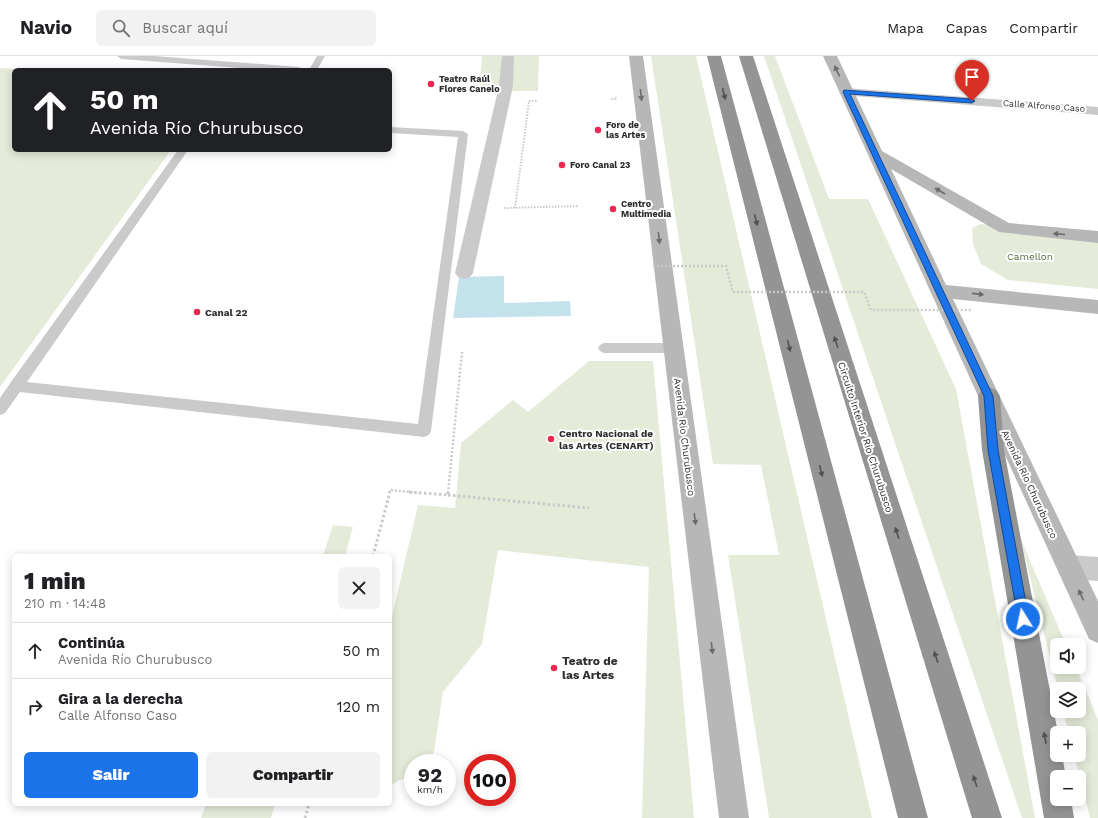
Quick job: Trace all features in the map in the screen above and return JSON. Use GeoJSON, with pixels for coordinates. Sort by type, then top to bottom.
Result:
{"type":"FeatureCollection","features":[{"type":"Feature","properties":{"kind":"highway"},"geometry":{"type":"LineString","coordinates":[[714,56],[830,508],[913,818]]}},
{"type":"Feature","properties":{"kind":"highway","name":"Circuito Interior Río Churubusco"},"geometry":{"type":"LineString","coordinates":[[746,56],[987,818]]}},
{"type":"Feature","properties":{"kind":"highway"},"geometry":{"type":"LineString","coordinates":[[989,396],[993,450],[1059,818]]}},
{"type":"Feature","properties":{"kind":"main road","name":"Avenida Río Churubusco"},"geometry":{"type":"LineString","coordinates":[[636,56],[734,818]]}},
{"type":"Feature","properties":{"kind":"main road","name":"Avenida Río Churubusco"},"geometry":{"type":"LineString","coordinates":[[830,56],[1098,630]]}},
{"type":"Feature","properties":{"kind":"main road"},"geometry":{"type":"LineString","coordinates":[[875,153],[1005,228],[1098,237]]}},
{"type":"Feature","properties":{"kind":"main road"},"geometry":{"type":"LineString","coordinates":[[939,290],[1098,307]]}},
{"type":"Feature","properties":{"kind":"street"},"geometry":{"type":"LineString","coordinates":[[464,273],[506,86],[508,56]]}},
{"type":"Feature","properties":{"kind":"street","name":"Calle Alfonso Caso"},"geometry":{"type":"LineString","coordinates":[[846,92],[1098,110]]}},
{"type":"Feature","properties":{"kind":"street"},"geometry":{"type":"LineString","coordinates":[[1069,567],[1098,569]]}},
{"type":"Feature","properties":{"kind":"lane"},"geometry":{"type":"LineString","coordinates":[[121,56],[261,68]]}},
{"type":"Feature","properties":{"kind":"lane"},"geometry":{"type":"LineString","coordinates":[[314,68],[321,56]]}},
{"type":"Feature","properties":{"kind":"lane"},"geometry":{"type":"LineString","coordinates":[[16,386],[424,431],[463,134],[392,130]]}},
{"type":"Feature","properties":{"kind":"lane"},"geometry":{"type":"LineString","coordinates":[[0,409],[182,152]]}},
{"type":"Feature","properties":{"kind":"lane"},"geometry":{"type":"LineString","coordinates":[[604,348],[673,348]]}},
{"type":"Feature","properties":{"kind":"path"},"geometry":{"type":"LineString","coordinates":[[610,99],[616,99]]}},
{"type":"Feature","properties":{"kind":"path"},"geometry":{"type":"LineString","coordinates":[[515,208],[529,101],[538,101]]}},
{"type":"Feature","properties":{"kind":"path"},"geometry":{"type":"LineString","coordinates":[[478,208],[579,206]]}},
{"type":"Feature","properties":{"kind":"path"},"geometry":{"type":"LineString","coordinates":[[653,266],[726,266],[732,292],[864,292],[871,310],[972,310]]}},
{"type":"Feature","properties":{"kind":"path"},"geometry":{"type":"LineString","coordinates":[[448,496],[462,352]]}},
{"type":"Feature","properties":{"kind":"path"},"geometry":{"type":"LineString","coordinates":[[374,554],[390,490],[589,508]]}},
{"type":"Feature","properties":{"kind":"path"},"geometry":{"type":"LineString","coordinates":[[306,818],[309,806]]}},
{"type":"Feature","properties":{"kind":"green space"},"geometry":{"type":"Polygon","coordinates":[[[482,56],[539,56],[538,91],[479,91],[482,56]]]}},
{"type":"Feature","properties":{"kind":"green space"},"geometry":{"type":"Polygon","coordinates":[[[651,56],[696,56],[872,818],[769,818],[728,555],[779,555],[761,465],[713,464],[651,56]]]}},
{"type":"Feature","properties":{"kind":"green space"},"geometry":{"type":"Polygon","coordinates":[[[764,56],[775,56],[829,199],[868,199],[956,389],[1035,818],[1022,818],[764,56]]]}},
{"type":"Feature","properties":{"kind":"green space"},"geometry":{"type":"Polygon","coordinates":[[[0,68],[12,69],[12,152],[170,152],[0,387],[0,68]]]}},
{"type":"Feature","properties":{"kind":"green space","name":"Camellon"},"geometry":{"type":"Polygon","coordinates":[[[981,224],[1098,236],[1098,289],[1008,280],[981,264],[973,244],[972,228],[981,224]]]}},
{"type":"Feature","properties":{"kind":"green space"},"geometry":{"type":"Polygon","coordinates":[[[589,361],[653,361],[694,818],[642,818],[649,567],[498,550],[482,644],[443,692],[433,754],[404,754],[404,779],[392,785],[392,616],[418,505],[455,508],[461,443],[513,400],[528,412],[589,361]]]}},
{"type":"Feature","properties":{"kind":"green space"},"geometry":{"type":"Polygon","coordinates":[[[333,525],[353,527],[346,554],[324,554],[333,525]]]}},
{"type":"Feature","properties":{"kind":"green space"},"geometry":{"type":"Polygon","coordinates":[[[1020,537],[1063,638],[1050,638],[1050,657],[1020,537]]]}},
{"type":"Feature","properties":{"kind":"green space"},"geometry":{"type":"Polygon","coordinates":[[[1054,674],[1079,674],[1082,682],[1056,682],[1054,674]]]}},
{"type":"Feature","properties":{"kind":"green space"},"geometry":{"type":"Polygon","coordinates":[[[1086,691],[1098,720],[1098,818],[1090,818],[1086,802],[1086,770],[1078,770],[1076,762],[1086,762],[1086,726],[1067,726],[1065,718],[1086,718],[1086,691]]]}},
{"type":"Feature","properties":{"kind":"green space"},"geometry":{"type":"Polygon","coordinates":[[[205,806],[274,806],[271,818],[201,818],[205,806]]]}},
{"type":"Feature","properties":{"kind":"water"},"geometry":{"type":"Polygon","coordinates":[[[504,276],[504,303],[570,301],[571,316],[453,318],[459,277],[504,276]]]}},
{"type":"Feature","properties":{"kind":"place","name":"Teatro Raúl Flores Canelo"},"geometry":{"type":"Point","coordinates":[431,84]}},
{"type":"Feature","properties":{"kind":"place","name":"Foro de las Artes"},"geometry":{"type":"Point","coordinates":[598,130]}},
{"type":"Feature","properties":{"kind":"place","name":"Foro Canal 23"},"geometry":{"type":"Point","coordinates":[562,165]}},
{"type":"Feature","properties":{"kind":"place","name":"Centro Multimedia"},"geometry":{"type":"Point","coordinates":[613,209]}},
{"type":"Feature","properties":{"kind":"place","name":"Canal 22"},"geometry":{"type":"Point","coordinates":[197,312]}},
{"type":"Feature","properties":{"kind":"place","name":"Centro Nacional de las Artes (CENART)"},"geometry":{"type":"Point","coordinates":[551,439]}},
{"type":"Feature","properties":{"kind":"place","name":"Teatro de las Artes"},"geometry":{"type":"Point","coordinates":[554,668]}},
{"type":"Feature","properties":{"kind":"route"},"geometry":{"type":"LineString","coordinates":[[972,101],[846,92],[989,396],[993,450],[1023,619]]}}]}
